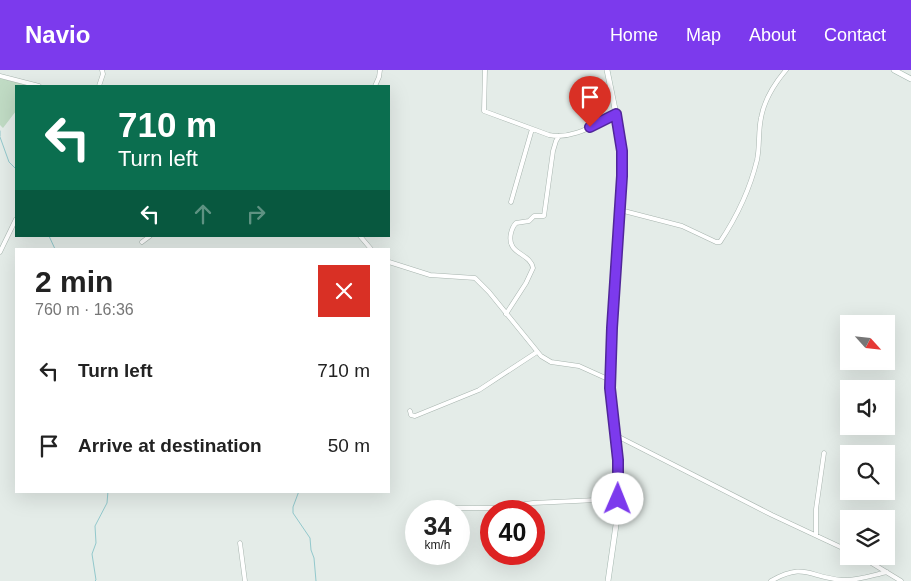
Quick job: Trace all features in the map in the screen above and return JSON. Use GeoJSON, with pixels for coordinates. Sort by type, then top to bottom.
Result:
{"type":"FeatureCollection","features":[{"type":"Feature","properties":{"kind":"street"},"geometry":{"type":"LineString","coordinates":[[375,85],[380,70]]}},
{"type":"Feature","properties":{"kind":"street"},"geometry":{"type":"LineString","coordinates":[[485,70],[484,111],[550,135],[560,136],[581,131],[616,114]]}},
{"type":"Feature","properties":{"kind":"street"},"geometry":{"type":"LineString","coordinates":[[606,70],[616,114],[622,158],[610,380],[616,435],[618,499],[608,581]]}},
{"type":"Feature","properties":{"kind":"street"},"geometry":{"type":"LineString","coordinates":[[620,210],[668,221],[720,242],[741,204],[757,160],[760,118],[763,109],[786,70]]}},
{"type":"Feature","properties":{"kind":"street"},"geometry":{"type":"LineString","coordinates":[[894,70],[911,79]]}},
{"type":"Feature","properties":{"kind":"street"},"geometry":{"type":"LineString","coordinates":[[99,85],[104,71]]}},
{"type":"Feature","properties":{"kind":"street"},"geometry":{"type":"LineString","coordinates":[[0,76],[35,85]]}},
{"type":"Feature","properties":{"kind":"street"},"geometry":{"type":"LineString","coordinates":[[511,202],[532,128]]}},
{"type":"Feature","properties":{"kind":"street"},"geometry":{"type":"LineString","coordinates":[[506,314],[526,283],[533,268],[530,261],[511,244],[513,226],[517,222],[529,221],[534,216],[544,216],[552,158],[556,141],[560,136]]}},
{"type":"Feature","properties":{"kind":"street"},"geometry":{"type":"LineString","coordinates":[[0,252],[15,222]]}},
{"type":"Feature","properties":{"kind":"street"},"geometry":{"type":"LineString","coordinates":[[142,242],[149,237]]}},
{"type":"Feature","properties":{"kind":"street"},"geometry":{"type":"LineString","coordinates":[[361,237],[370,248]]}},
{"type":"Feature","properties":{"kind":"street"},"geometry":{"type":"LineString","coordinates":[[390,262],[432,276],[475,278],[489,292],[537,352],[548,361],[579,366],[610,380]]}},
{"type":"Feature","properties":{"kind":"street"},"geometry":{"type":"LineString","coordinates":[[410,411],[411,415],[415,416],[474,392],[537,352]]}},
{"type":"Feature","properties":{"kind":"street"},"geometry":{"type":"LineString","coordinates":[[616,435],[772,515],[840,547]]}},
{"type":"Feature","properties":{"kind":"street"},"geometry":{"type":"LineString","coordinates":[[816,535],[816,509],[824,453]]}},
{"type":"Feature","properties":{"kind":"street"},"geometry":{"type":"LineString","coordinates":[[470,508],[618,499]]}},
{"type":"Feature","properties":{"kind":"street"},"geometry":{"type":"LineString","coordinates":[[240,543],[245,581]]}},
{"type":"Feature","properties":{"kind":"street"},"geometry":{"type":"LineString","coordinates":[[875,565],[902,581]]}},
{"type":"Feature","properties":{"kind":"street"},"geometry":{"type":"LineString","coordinates":[[771,581],[786,573],[800,570],[842,580],[855,580],[887,572]]}},
{"type":"Feature","properties":{"kind":"green space"},"geometry":{"type":"Polygon","coordinates":[[[0,78],[27,85],[15,85],[15,112],[3,128],[0,125],[0,78]]]}},
{"type":"Feature","properties":{"kind":"waterway"},"geometry":{"type":"LineString","coordinates":[[0,131],[0,136]]}},
{"type":"Feature","properties":{"kind":"waterway"},"geometry":{"type":"LineString","coordinates":[[0,137],[9,162],[15,168]]}},
{"type":"Feature","properties":{"kind":"waterway"},"geometry":{"type":"LineString","coordinates":[[49,237],[55,248]]}},
{"type":"Feature","properties":{"kind":"waterway"},"geometry":{"type":"LineString","coordinates":[[95,581],[92,554],[96,543],[95,526],[107,503],[108,493]]}},
{"type":"Feature","properties":{"kind":"waterway"},"geometry":{"type":"LineString","coordinates":[[298,493],[293,507],[293,513],[310,538],[316,581]]}},
{"type":"Feature","properties":{"kind":"route"},"geometry":{"type":"LineString","coordinates":[[590,127],[616,114],[622,151],[620,220],[610,380],[618,460],[618,499]]}}]}
